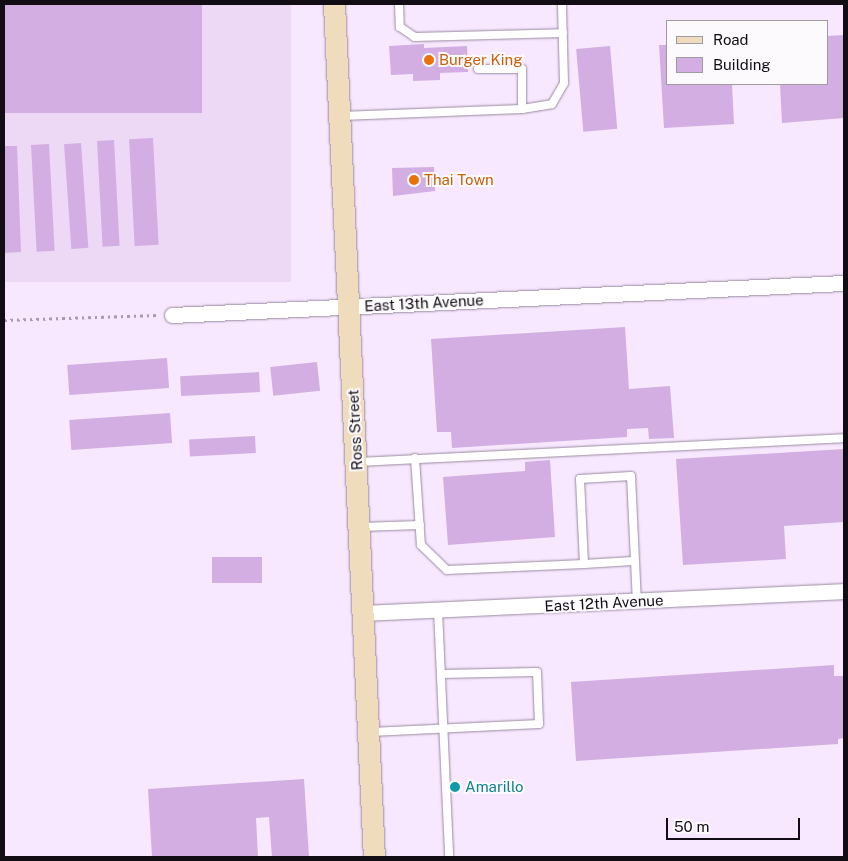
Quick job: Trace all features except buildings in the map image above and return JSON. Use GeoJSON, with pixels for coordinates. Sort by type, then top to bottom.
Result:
{"type":"FeatureCollection","features":[{"type":"Feature","properties":{"kind":"main road","name":"Ross Street"},"geometry":{"type":"LineString","coordinates":[[334,4],[341,116],[374,857]]}},
{"type":"Feature","properties":{"kind":"street","name":"East 13th Avenue"},"geometry":{"type":"LineString","coordinates":[[172,315],[844,282]]}},
{"type":"Feature","properties":{"kind":"street","name":"East 12th Avenue"},"geometry":{"type":"LineString","coordinates":[[364,613],[844,592]]}},
{"type":"Feature","properties":{"kind":"lane"},"geometry":{"type":"LineString","coordinates":[[399,4],[400,27],[415,36],[563,34]]}},
{"type":"Feature","properties":{"kind":"lane"},"geometry":{"type":"LineString","coordinates":[[341,116],[522,109],[552,104],[564,83],[562,4]]}},
{"type":"Feature","properties":{"kind":"lane"},"geometry":{"type":"LineString","coordinates":[[478,69],[522,69],[522,109]]}},
{"type":"Feature","properties":{"kind":"lane"},"geometry":{"type":"LineString","coordinates":[[356,462],[844,438]]}},
{"type":"Feature","properties":{"kind":"lane"},"geometry":{"type":"LineString","coordinates":[[415,458],[421,545],[447,570],[634,561]]}},
{"type":"Feature","properties":{"kind":"lane"},"geometry":{"type":"LineString","coordinates":[[584,564],[580,479],[630,476],[636,601]]}},
{"type":"Feature","properties":{"kind":"lane"},"geometry":{"type":"LineString","coordinates":[[359,527],[420,525]]}},
{"type":"Feature","properties":{"kind":"lane"},"geometry":{"type":"LineString","coordinates":[[438,611],[450,857]]}},
{"type":"Feature","properties":{"kind":"lane"},"geometry":{"type":"LineString","coordinates":[[369,732],[443,731],[539,724],[537,672],[441,674]]}},
{"type":"Feature","properties":{"kind":"path"},"geometry":{"type":"LineString","coordinates":[[4,320],[172,315]]}},
{"type":"Feature","properties":{"kind":"shaded area"},"geometry":{"type":"Polygon","coordinates":[[[4,4],[291,4],[291,282],[4,282],[4,4]]]}},
{"type":"Feature","properties":{"kind":"place","name":"Burger King"},"geometry":{"type":"Point","coordinates":[429,60]}},
{"type":"Feature","properties":{"kind":"place","name":"Thai Town"},"geometry":{"type":"Point","coordinates":[414,180]}},
{"type":"Feature","properties":{"kind":"place","name":"Amarillo"},"geometry":{"type":"Point","coordinates":[455,787]}}]}
